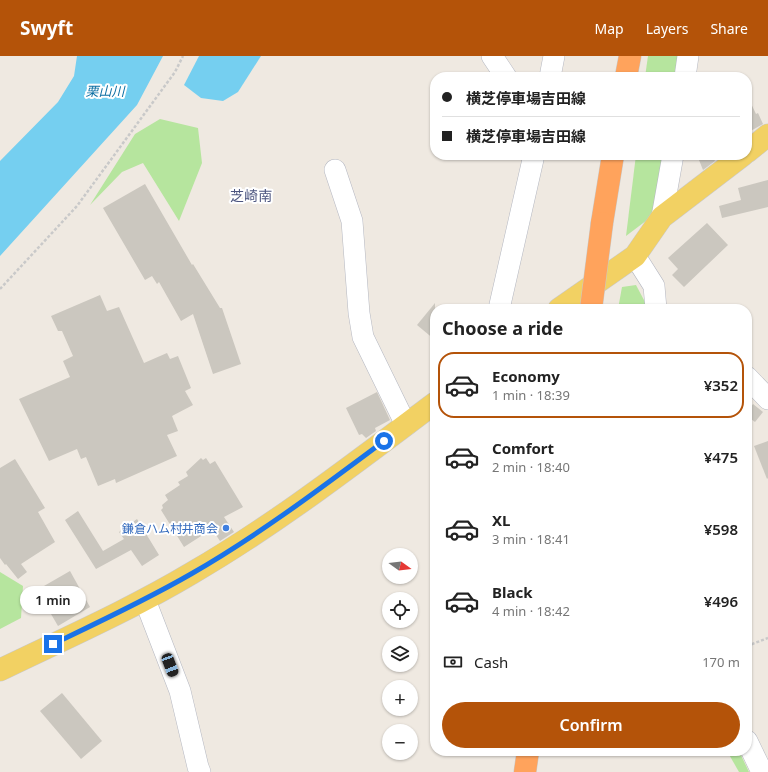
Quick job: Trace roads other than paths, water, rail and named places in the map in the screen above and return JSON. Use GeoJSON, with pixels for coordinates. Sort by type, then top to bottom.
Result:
{"type":"FeatureCollection","features":[{"type":"Feature","properties":{"kind":"highway"},"geometry":{"type":"LineString","coordinates":[[627,72],[630,56]]}},
{"type":"Feature","properties":{"kind":"highway"},"geometry":{"type":"LineString","coordinates":[[592,304],[602,223],[613,160]]}},
{"type":"Feature","properties":{"kind":"highway"},"geometry":{"type":"LineString","coordinates":[[525,772],[527,756]]}},
{"type":"Feature","properties":{"kind":"main road"},"geometry":{"type":"LineString","coordinates":[[752,148],[768,135]]}},
{"type":"Feature","properties":{"kind":"main road"},"geometry":{"type":"LineString","coordinates":[[567,304],[636,256],[662,217],[736,160]]}},
{"type":"Feature","properties":{"kind":"main road"},"geometry":{"type":"LineString","coordinates":[[0,670],[145,600],[192,574],[280,518],[430,407]]}},
{"type":"Feature","properties":{"kind":"street"},"geometry":{"type":"LineString","coordinates":[[492,56],[503,72]]}},
{"type":"Feature","properties":{"kind":"street"},"geometry":{"type":"LineString","coordinates":[[551,72],[554,56]]}},
{"type":"Feature","properties":{"kind":"street"},"geometry":{"type":"LineString","coordinates":[[686,72],[688,56]]}},
{"type":"Feature","properties":{"kind":"street"},"geometry":{"type":"LineString","coordinates":[[499,304],[533,160]]}},
{"type":"Feature","properties":{"kind":"street"},"geometry":{"type":"LineString","coordinates":[[662,217],[672,160]]}},
{"type":"Feature","properties":{"kind":"street"},"geometry":{"type":"LineString","coordinates":[[335,170],[352,221],[358,313],[363,337],[406,424]]}},
{"type":"Feature","properties":{"kind":"street"},"geometry":{"type":"LineString","coordinates":[[636,256],[654,286],[656,304]]}},
{"type":"Feature","properties":{"kind":"street"},"geometry":{"type":"LineString","coordinates":[[752,382],[768,399]]}},
{"type":"Feature","properties":{"kind":"street"},"geometry":{"type":"LineString","coordinates":[[145,600],[180,691],[200,772]]}},
{"type":"Feature","properties":{"kind":"street"},"geometry":{"type":"LineString","coordinates":[[752,751],[762,772]]}},
{"type":"Feature","properties":{"kind":"water","name":"栗山川"},"geometry":{"type":"Polygon","coordinates":[[[77,56],[163,56],[137,105],[0,256],[0,161],[58,102],[74,76],[77,56]]]}},
{"type":"Feature","properties":{"kind":"water"},"geometry":{"type":"Polygon","coordinates":[[[199,56],[261,56],[238,92],[223,101],[201,98],[184,85],[199,56]]]}},
{"type":"Feature","properties":{"kind":"place","name":"鎌倉ハム村井商会"},"geometry":{"type":"Point","coordinates":[226,528]}},
{"type":"Feature","properties":{"kind":"district","name":"芝崎南"},"geometry":{"type":"Point","coordinates":[251,195]}}]}
